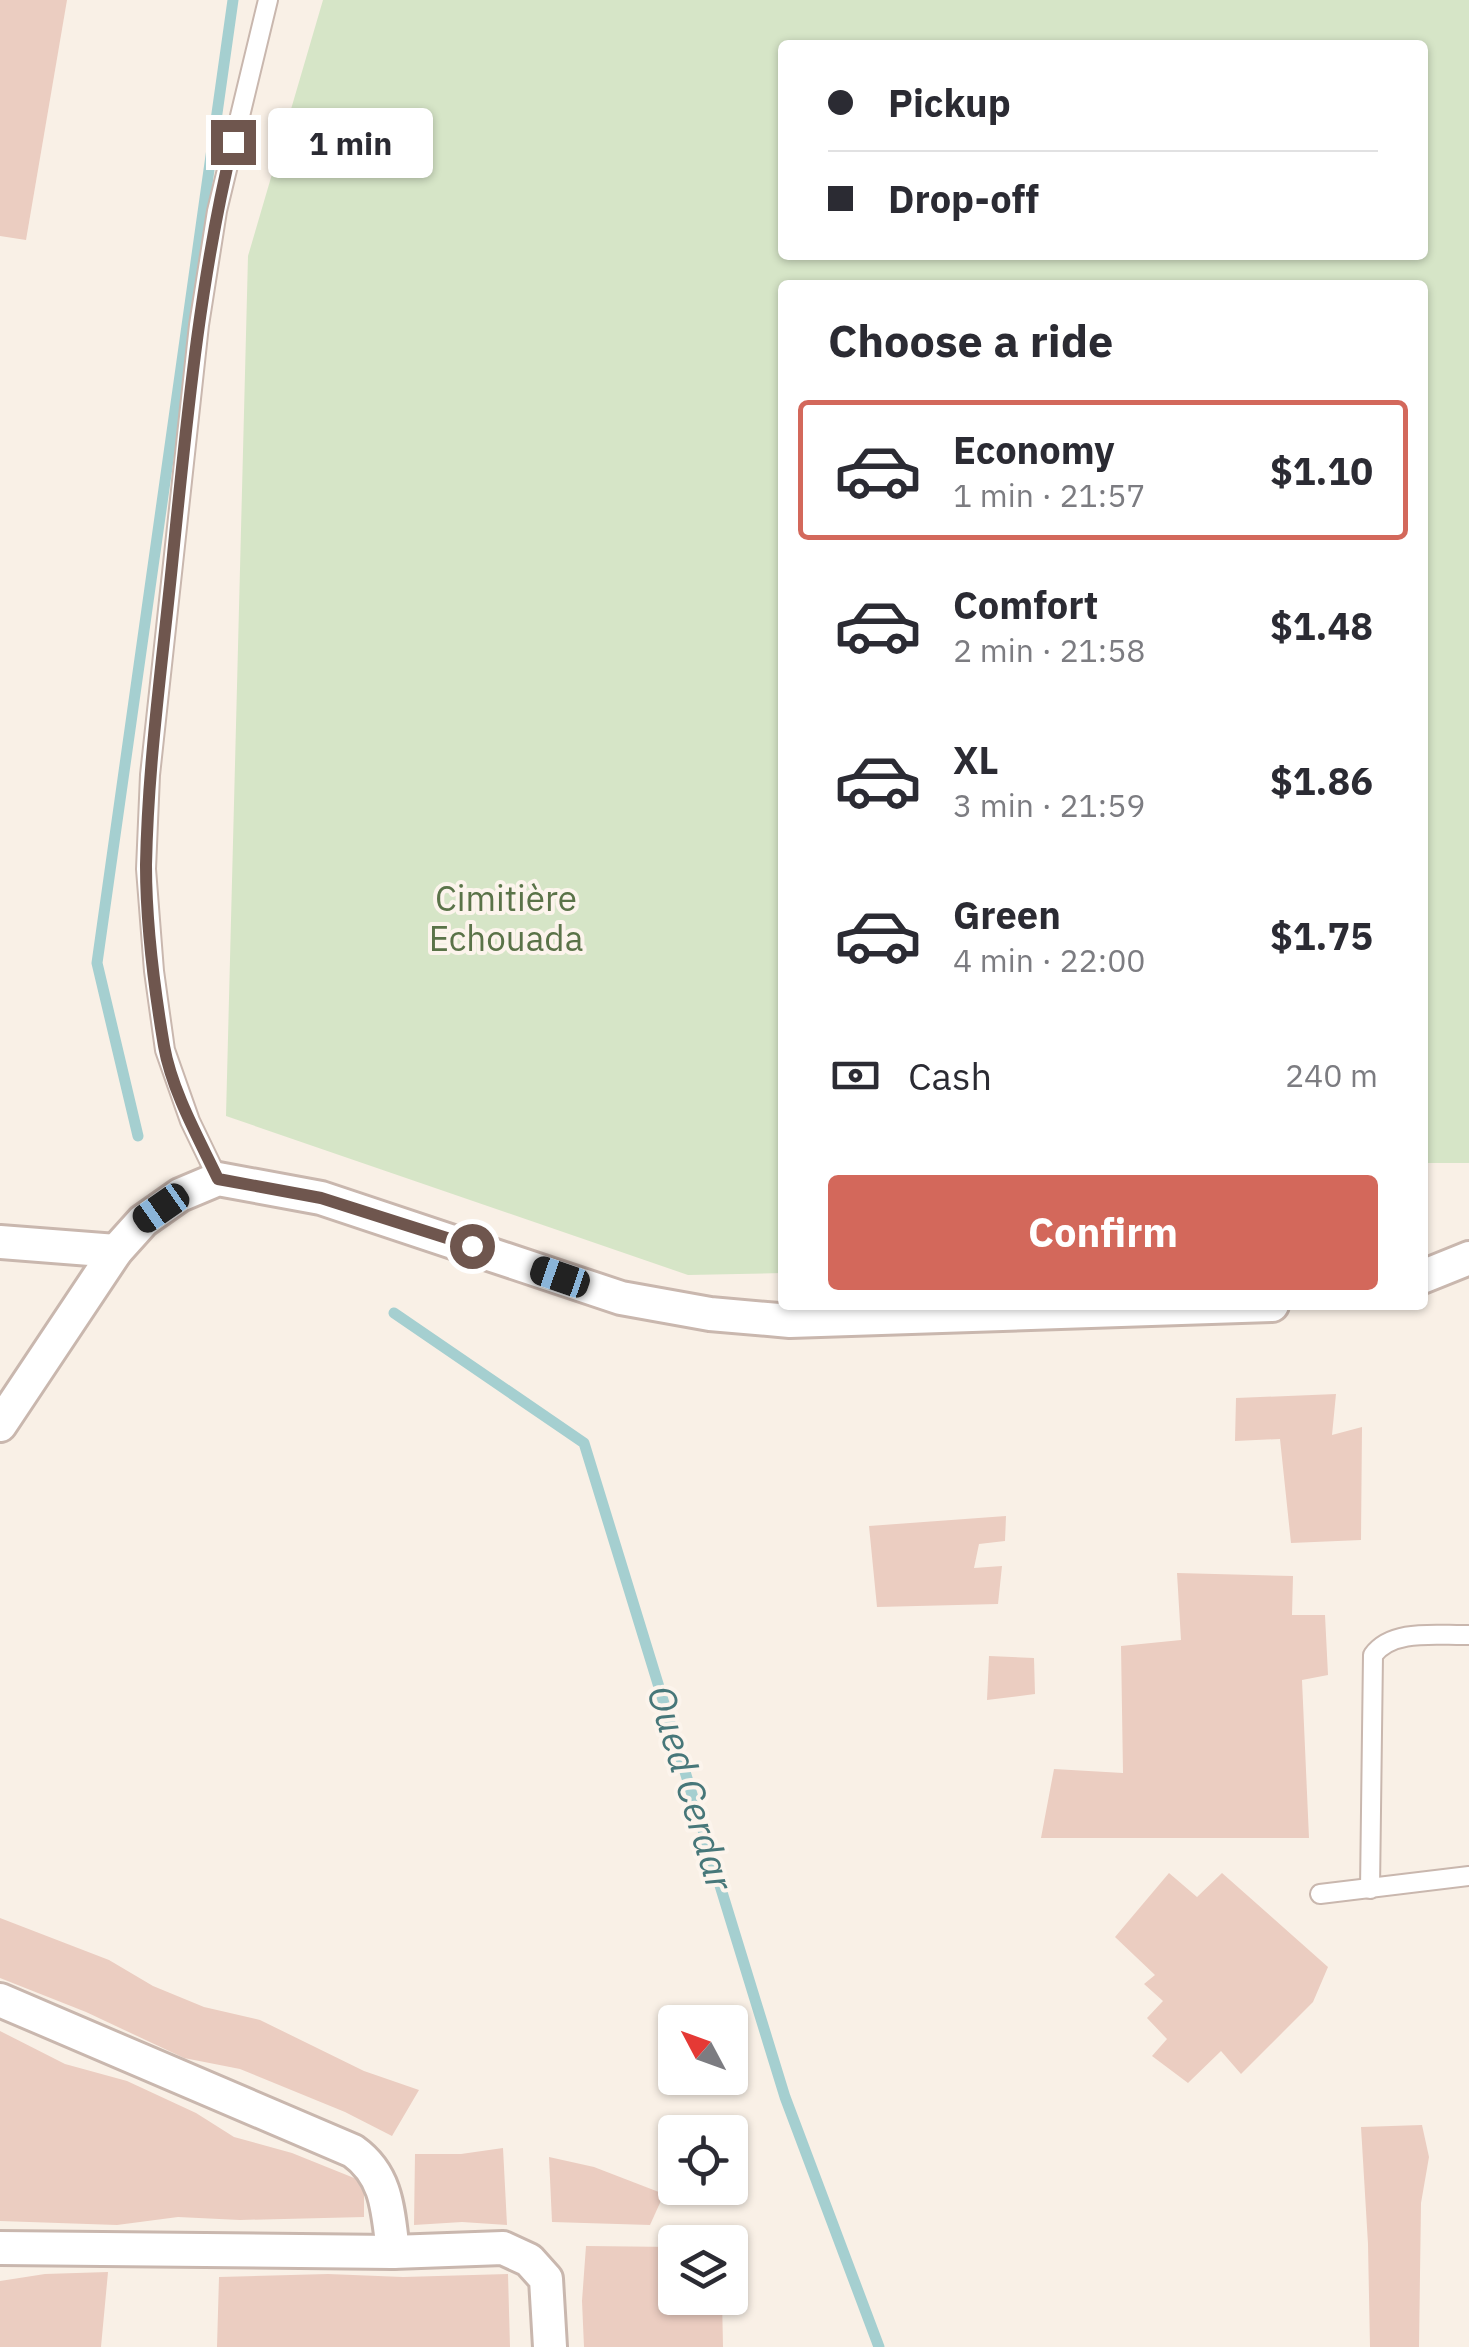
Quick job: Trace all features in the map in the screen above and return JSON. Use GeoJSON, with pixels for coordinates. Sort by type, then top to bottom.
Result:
{"type":"FeatureCollection","features":[{"type":"Feature","properties":{"kind":"street"},"geometry":{"type":"LineString","coordinates":[[0,1425],[116,1251],[142,1222],[180,1195],[218,1179],[321,1198],[621,1298],[710,1314],[790,1321],[1121,1310]]}},
{"type":"Feature","properties":{"kind":"street"},"geometry":{"type":"LineString","coordinates":[[0,1242],[116,1251]]}},
{"type":"Feature","properties":{"kind":"street"},"geometry":{"type":"LineString","coordinates":[[1428,1275],[1469,1258]]}},
{"type":"Feature","properties":{"kind":"street"},"geometry":{"type":"LineString","coordinates":[[0,2000],[353,2150],[369,2162],[378,2176],[387,2201],[393,2252]]}},
{"type":"Feature","properties":{"kind":"street"},"geometry":{"type":"LineString","coordinates":[[0,2248],[393,2252],[503,2248],[529,2260],[546,2279],[550,2347]]}},
{"type":"Feature","properties":{"kind":"lane"},"geometry":{"type":"LineString","coordinates":[[218,1179],[190,1121],[165,1050],[146,868],[149,794],[199,325],[216,210],[268,0]]}},
{"type":"Feature","properties":{"kind":"lane"},"geometry":{"type":"LineString","coordinates":[[1370,1888],[1373,1655],[1382,1643],[1396,1638],[1469,1635]]}},
{"type":"Feature","properties":{"kind":"lane"},"geometry":{"type":"LineString","coordinates":[[1320,1894],[1469,1876]]}},
{"type":"Feature","properties":{"kind":"green space","name":"Cimitière Echouada"},"geometry":{"type":"Polygon","coordinates":[[[323,0],[1469,0],[1469,1163],[1428,1163],[1428,280],[778,280],[778,1273],[688,1275],[226,1116],[248,256],[323,0]]]}},
{"type":"Feature","properties":{"kind":"building"},"geometry":{"type":"Polygon","coordinates":[[[0,0],[67,0],[26,240],[0,236],[0,0]]]}},
{"type":"Feature","properties":{"kind":"building"},"geometry":{"type":"Polygon","coordinates":[[[1336,1394],[1332,1435],[1362,1427],[1361,1540],[1291,1543],[1280,1439],[1235,1441],[1236,1398],[1336,1394]]]}},
{"type":"Feature","properties":{"kind":"building"},"geometry":{"type":"Polygon","coordinates":[[[1006,1516],[1005,1541],[979,1544],[974,1568],[1002,1566],[998,1604],[877,1607],[869,1526],[1006,1516]]]}},
{"type":"Feature","properties":{"kind":"building"},"geometry":{"type":"Polygon","coordinates":[[[1177,1573],[1293,1576],[1292,1615],[1325,1615],[1328,1675],[1302,1680],[1309,1838],[1041,1838],[1054,1769],[1123,1773],[1121,1646],[1181,1640],[1177,1573]]]}},
{"type":"Feature","properties":{"kind":"building"},"geometry":{"type":"Polygon","coordinates":[[[989,1656],[1034,1658],[1035,1694],[987,1700],[989,1656]]]}},
{"type":"Feature","properties":{"kind":"building"},"geometry":{"type":"Polygon","coordinates":[[[1169,1873],[1197,1897],[1222,1873],[1328,1967],[1313,2002],[1241,2074],[1221,2051],[1188,2083],[1152,2056],[1167,2039],[1147,2018],[1163,2001],[1144,1984],[1155,1975],[1115,1937],[1169,1873]]]}},
{"type":"Feature","properties":{"kind":"building"},"geometry":{"type":"Polygon","coordinates":[[[0,1918],[109,1960],[153,1986],[204,2007],[260,2020],[364,2071],[419,2090],[392,2136],[345,2112],[240,2069],[184,2058],[86,2012],[0,1978],[0,1918]]]}},
{"type":"Feature","properties":{"kind":"building"},"geometry":{"type":"Polygon","coordinates":[[[0,2031],[65,2064],[127,2081],[196,2113],[234,2137],[292,2153],[364,2182],[364,2217],[178,2217],[117,2225],[0,2221],[0,2031]]]}},
{"type":"Feature","properties":{"kind":"building"},"geometry":{"type":"Polygon","coordinates":[[[1422,2125],[1429,2157],[1421,2203],[1419,2347],[1370,2347],[1361,2127],[1422,2125]]]}},
{"type":"Feature","properties":{"kind":"building"},"geometry":{"type":"Polygon","coordinates":[[[503,2148],[507,2225],[414,2225],[415,2154],[461,2154],[503,2148]]]}},
{"type":"Feature","properties":{"kind":"building"},"geometry":{"type":"Polygon","coordinates":[[[549,2157],[594,2167],[658,2192],[659,2205],[650,2225],[552,2222],[549,2157]]]}},
{"type":"Feature","properties":{"kind":"building"},"geometry":{"type":"Polygon","coordinates":[[[586,2246],[658,2247],[658,2315],[722,2315],[723,2347],[584,2347],[586,2246]]]}},
{"type":"Feature","properties":{"kind":"building"},"geometry":{"type":"Polygon","coordinates":[[[108,2272],[101,2347],[0,2347],[0,2281],[45,2274],[108,2272]]]}},
{"type":"Feature","properties":{"kind":"building"},"geometry":{"type":"Polygon","coordinates":[[[508,2274],[510,2347],[217,2347],[219,2277],[508,2274]]]}},
{"type":"Feature","properties":{"kind":"waterway","name":"Oued Cerdar"},"geometry":{"type":"LineString","coordinates":[[138,1136],[97,963],[233,0]]}},
{"type":"Feature","properties":{"kind":"waterway","name":"Oued Cerdar"},"geometry":{"type":"LineString","coordinates":[[394,1313],[584,1443],[785,2097],[879,2347]]}},
{"type":"Feature","properties":{"kind":"route"},"geometry":{"type":"LineString","coordinates":[[233,142],[216,210],[199,325],[150,775],[146,868],[165,1050],[190,1121],[218,1179],[321,1198],[472,1246]]}}]}
